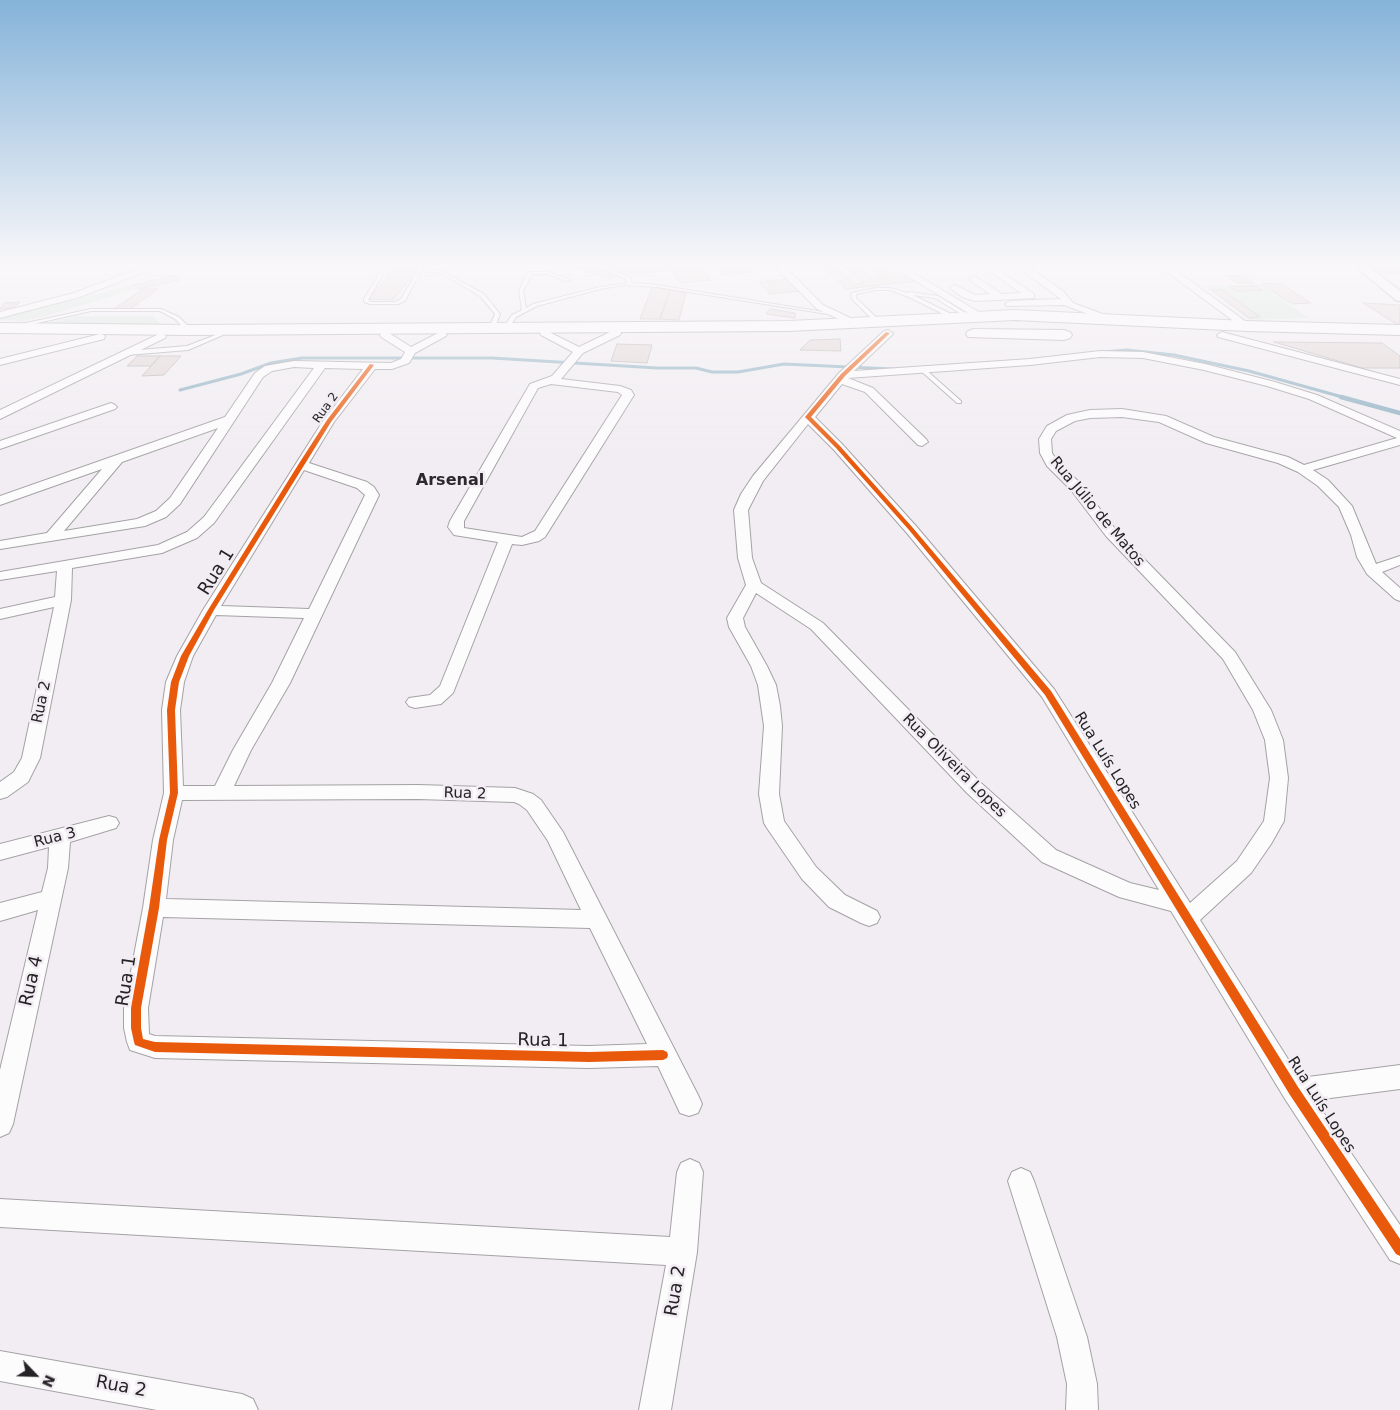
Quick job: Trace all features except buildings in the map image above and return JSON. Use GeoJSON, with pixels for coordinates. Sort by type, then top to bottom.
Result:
{"type":"FeatureCollection","features":[{"type":"Feature","properties":{"kind":"highway"},"geometry":{"type":"LineString","coordinates":[[49,332],[100,337],[669,332]]}},
{"type":"Feature","properties":{"kind":"highway"},"geometry":{"type":"LineString","coordinates":[[989,332],[997,335],[1079,335],[1062,332]]}},
{"type":"Feature","properties":{"kind":"highway"},"geometry":{"type":"LineString","coordinates":[[997,335],[1011,332]]}},
{"type":"Feature","properties":{"kind":"highway"},"geometry":{"type":"LineString","coordinates":[[1178,332],[1222,335],[1400,339]]}},
{"type":"Feature","properties":{"kind":"street"},"geometry":{"type":"LineString","coordinates":[[869,917],[838,901],[809,873],[774,823],[769,794],[772,706],[767,684],[737,627],[735,618],[745,598],[754,586],[745,558],[741,527],[741,510],[748,494],[808,417],[879,332]]}},
{"type":"Feature","properties":{"kind":"street"},"geometry":{"type":"LineString","coordinates":[[545,333],[574,358]]}},
{"type":"Feature","properties":{"kind":"street"},"geometry":{"type":"LineString","coordinates":[[551,381],[574,358],[616,333]]}},
{"type":"Feature","properties":{"kind":"street"},"geometry":{"type":"LineString","coordinates":[[0,545],[140,523],[152,519],[175,501],[259,375],[269,368],[282,365],[322,364],[392,366],[442,334]]}},
{"type":"Feature","properties":{"kind":"street"},"geometry":{"type":"LineString","coordinates":[[386,335],[408,356]]}},
{"type":"Feature","properties":{"kind":"street"},"geometry":{"type":"LineString","coordinates":[[1222,335],[1400,382]]}},
{"type":"Feature","properties":{"kind":"street"},"geometry":{"type":"LineString","coordinates":[[0,415],[162,336]]}},
{"type":"Feature","properties":{"kind":"street"},"geometry":{"type":"LineString","coordinates":[[0,362],[100,337]]}},
{"type":"Feature","properties":{"kind":"street"},"geometry":{"type":"LineString","coordinates":[[847,371],[923,370],[1108,354],[1143,355],[1205,366],[1272,384],[1313,397],[1400,435]]}},
{"type":"Feature","properties":{"kind":"street"},"geometry":{"type":"LineString","coordinates":[[0,576],[162,550],[192,535],[208,520],[322,364]]}},
{"type":"Feature","properties":{"kind":"street","name":"Rua 2"},"geometry":{"type":"LineString","coordinates":[[301,465],[329,421],[372,366]]}},
{"type":"Feature","properties":{"kind":"street"},"geometry":{"type":"LineString","coordinates":[[847,371],[922,442]]}},
{"type":"Feature","properties":{"kind":"street"},"geometry":{"type":"LineString","coordinates":[[551,381],[620,390],[627,392],[628,395],[540,534],[522,541],[459,532],[455,527],[534,386],[551,381]]}},
{"type":"Feature","properties":{"kind":"street"},"geometry":{"type":"LineString","coordinates":[[0,445],[111,407]]}},
{"type":"Feature","properties":{"kind":"street","name":"Rua Júlio de Matos"},"geometry":{"type":"LineString","coordinates":[[1184,911],[1244,867],[1274,822],[1279,778],[1274,740],[1262,710],[1229,656],[1111,532],[1076,487],[1052,462],[1046,452],[1045,439],[1051,429],[1060,422],[1104,412],[1140,415],[1172,422],[1210,440],[1283,460],[1303,469],[1323,483],[1346,506],[1358,534],[1364,557],[1372,571],[1400,596]]}},
{"type":"Feature","properties":{"kind":"street","name":"Rua Luís Lopes"},"geometry":{"type":"LineString","coordinates":[[808,417],[838,447],[911,529],[1048,693],[1294,1091],[1400,1250]]}},
{"type":"Feature","properties":{"kind":"street"},"geometry":{"type":"LineString","coordinates":[[0,501],[231,419]]}},
{"type":"Feature","properties":{"kind":"street"},"geometry":{"type":"LineString","coordinates":[[1303,469],[1400,441]]}},
{"type":"Feature","properties":{"kind":"street"},"geometry":{"type":"LineString","coordinates":[[52,536],[118,460]]}},
{"type":"Feature","properties":{"kind":"street"},"geometry":{"type":"LineString","coordinates":[[220,794],[242,750],[281,683],[372,495],[362,485],[301,465]]}},
{"type":"Feature","properties":{"kind":"street","name":"Rua 1"},"geometry":{"type":"LineString","coordinates":[[301,465],[211,610],[186,656],[175,682],[170,710],[174,793],[163,840],[154,908],[136,1008],[136,1028],[139,1042],[147,1046],[589,1057],[663,1055]]}},
{"type":"Feature","properties":{"kind":"street"},"geometry":{"type":"LineString","coordinates":[[415,702],[435,700],[448,689],[506,540]]}},
{"type":"Feature","properties":{"kind":"street"},"geometry":{"type":"LineString","coordinates":[[1372,571],[1400,560]]}},
{"type":"Feature","properties":{"kind":"street","name":"Rua 2"},"geometry":{"type":"LineString","coordinates":[[0,792],[21,777],[31,758],[63,600],[65,566]]}},
{"type":"Feature","properties":{"kind":"street","name":"Rua Oliveira Lopes"},"geometry":{"type":"LineString","coordinates":[[754,586],[817,626],[974,788],[1049,856],[1126,892],[1184,911]]}},
{"type":"Feature","properties":{"kind":"street"},"geometry":{"type":"LineString","coordinates":[[0,614],[63,600]]}},
{"type":"Feature","properties":{"kind":"street","name":"Rua 1"},"geometry":{"type":"LineString","coordinates":[[211,610],[314,614]]}},
{"type":"Feature","properties":{"kind":"street","name":"Rua 2"},"geometry":{"type":"LineString","coordinates":[[174,793],[418,792],[515,795],[526,799],[534,805],[556,837],[596,919]]}},
{"type":"Feature","properties":{"kind":"street","name":"Rua 3"},"geometry":{"type":"LineString","coordinates":[[0,852],[109,823]]}},
{"type":"Feature","properties":{"kind":"street","name":"Rua 4"},"geometry":{"type":"LineString","coordinates":[[0,1124],[58,868],[60,837]]}},
{"type":"Feature","properties":{"kind":"street"},"geometry":{"type":"LineString","coordinates":[[0,912],[51,898]]}},
{"type":"Feature","properties":{"kind":"street"},"geometry":{"type":"LineString","coordinates":[[154,908],[596,919],[689,1104]]}},
{"type":"Feature","properties":{"kind":"street"},"geometry":{"type":"LineString","coordinates":[[1294,1091],[1400,1077]]}},
{"type":"Feature","properties":{"kind":"street","name":"Rua 2"},"geometry":{"type":"LineString","coordinates":[[655,1410],[683,1252],[690,1172]]}},
{"type":"Feature","properties":{"kind":"street"},"geometry":{"type":"LineString","coordinates":[[1021,1181],[1072,1337],[1082,1384],[1082,1410]]}},
{"type":"Feature","properties":{"kind":"street"},"geometry":{"type":"LineString","coordinates":[[0,1214],[683,1252]]}},
{"type":"Feature","properties":{"kind":"street","name":"Rua 2"},"geometry":{"type":"LineString","coordinates":[[0,1366],[242,1410]]}},
{"type":"Feature","properties":{"kind":"lane"},"geometry":{"type":"LineString","coordinates":[[127,353],[188,348],[220,335]]}},
{"type":"Feature","properties":{"kind":"lane"},"geometry":{"type":"LineString","coordinates":[[923,370],[958,402]]}},
{"type":"Feature","properties":{"kind":"waterway"},"geometry":{"type":"LineString","coordinates":[[1103,352],[1127,350],[1174,355],[1249,371],[1346,398]]}},
{"type":"Feature","properties":{"kind":"waterway"},"geometry":{"type":"LineString","coordinates":[[180,390],[241,374],[271,363],[302,358],[492,358],[657,368],[696,368],[712,372],[738,372],[784,364],[892,369]]}},
{"type":"Feature","properties":{"kind":"waterway"},"geometry":{"type":"LineString","coordinates":[[1341,397],[1400,413]]}},
{"type":"Feature","properties":{"kind":"cycle path"},"geometry":{"type":"LineString","coordinates":[[888,333],[843,375],[808,417],[838,447],[911,529],[1048,693],[1294,1091],[1400,1250]]}},
{"type":"Feature","properties":{"kind":"cycle path"},"geometry":{"type":"LineString","coordinates":[[372,365],[329,421],[301,465],[211,610],[185,656],[175,682],[171,710],[174,793],[163,840],[154,908],[136,1008],[136,1028],[139,1042],[155,1047],[589,1057],[663,1055]]}},
{"type":"Feature","properties":{"kind":"district","name":"Arsenal"},"geometry":{"type":"Point","coordinates":[450,481]}}]}
